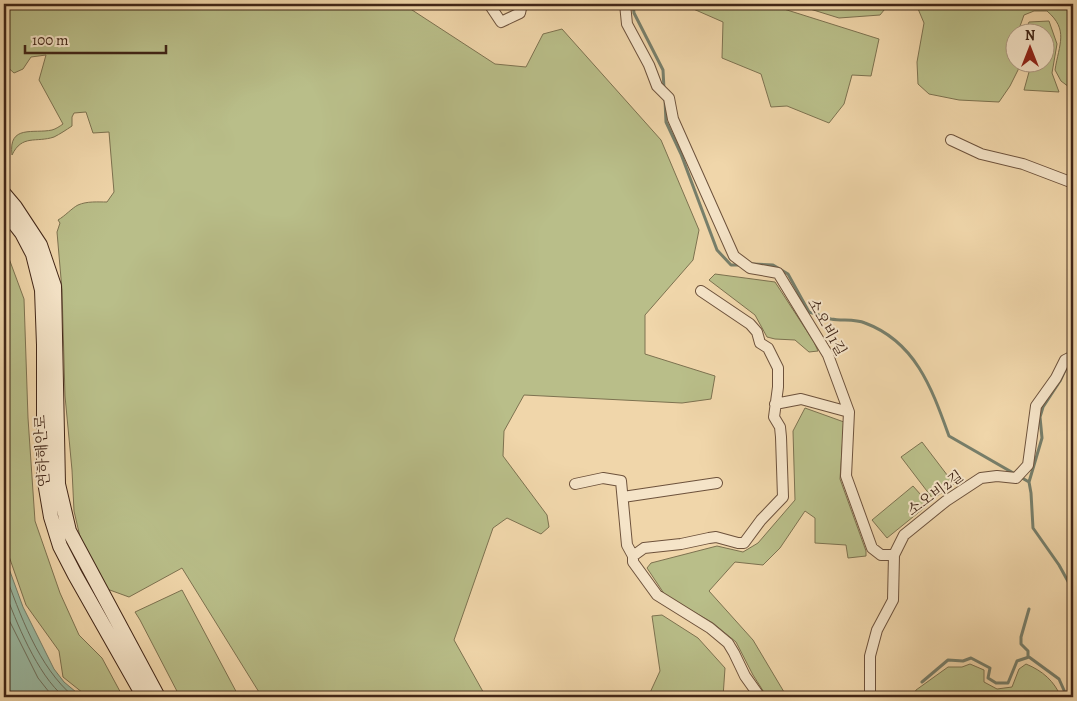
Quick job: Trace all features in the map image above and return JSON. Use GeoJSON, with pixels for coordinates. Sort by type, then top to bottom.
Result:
{"type":"FeatureCollection","features":[{"type":"Feature","properties":{"kind":"street"},"geometry":{"type":"LineString","coordinates":[[490,4],[501,22],[520,13],[522,4]]}},
{"type":"Feature","properties":{"kind":"street","name":"소오비1길"},"geometry":{"type":"LineString","coordinates":[[625,4],[627,24],[657,86],[669,98],[673,119],[734,256],[750,268],[778,273],[828,355],[850,412],[846,476],[872,548],[881,555],[894,555]]}},
{"type":"Feature","properties":{"kind":"street"},"geometry":{"type":"LineString","coordinates":[[950,140],[981,154],[1023,164],[1073,183]]}},
{"type":"Feature","properties":{"kind":"street","name":"연하해안로"},"geometry":{"type":"LineString","coordinates":[[4,194],[40,245],[54,286],[58,484],[69,532],[158,697]]}},
{"type":"Feature","properties":{"kind":"street","name":"연하해안로"},"geometry":{"type":"LineString","coordinates":[[4,210],[22,233],[32,254],[42,290],[44,476],[51,517],[64,553],[144,697]]}},
{"type":"Feature","properties":{"kind":"street"},"geometry":{"type":"LineString","coordinates":[[633,556],[644,548],[709,538],[721,538],[744,543],[761,520],[783,497],[780,427],[774,417],[778,387],[778,368],[768,348],[760,343],[757,332],[750,324],[700,291]]}},
{"type":"Feature","properties":{"kind":"street","name":"소오비2길"},"geometry":{"type":"LineString","coordinates":[[894,555],[904,535],[980,478],[997,476],[1016,478],[1028,465],[1036,406],[1056,378],[1065,360],[1073,356]]}},
{"type":"Feature","properties":{"kind":"street"},"geometry":{"type":"LineString","coordinates":[[775,404],[801,399],[850,412]]}},
{"type":"Feature","properties":{"kind":"street"},"geometry":{"type":"LineString","coordinates":[[575,484],[603,478],[622,481],[627,545],[633,556],[633,562],[658,595],[710,628],[728,643],[745,676],[760,697]]}},
{"type":"Feature","properties":{"kind":"street"},"geometry":{"type":"LineString","coordinates":[[623,497],[717,483]]}},
{"type":"Feature","properties":{"kind":"street"},"geometry":{"type":"LineString","coordinates":[[870,697],[870,656],[877,630],[892,600],[894,555]]}},
{"type":"Feature","properties":{"kind":"shaded area"},"geometry":{"type":"Polygon","coordinates":[[[4,4],[407,4],[409,8],[495,64],[526,67],[543,34],[562,29],[661,140],[699,230],[693,260],[645,315],[645,354],[715,376],[711,399],[682,403],[524,395],[504,431],[503,456],[547,515],[549,527],[541,534],[507,518],[493,528],[454,640],[486,697],[262,697],[182,568],[129,597],[107,589],[81,541],[74,511],[65,396],[62,290],[57,232],[60,223],[58,220],[76,206],[89,202],[107,202],[114,192],[109,132],[93,133],[86,112],[74,113],[72,126],[54,137],[30,140],[20,144],[12,155],[12,145],[18,135],[24,132],[52,130],[63,124],[39,80],[46,55],[31,57],[23,69],[14,73],[4,64],[4,4]]]}},
{"type":"Feature","properties":{"kind":"shaded area"},"geometry":{"type":"Polygon","coordinates":[[[682,4],[768,4],[879,39],[871,76],[852,75],[844,104],[829,123],[787,106],[771,107],[761,74],[722,58],[723,22],[682,4]]]}},
{"type":"Feature","properties":{"kind":"shaded area"},"geometry":{"type":"Polygon","coordinates":[[[794,4],[889,4],[880,15],[839,18],[794,4]]]}},
{"type":"Feature","properties":{"kind":"shaded area"},"geometry":{"type":"Polygon","coordinates":[[[916,4],[1073,4],[1073,90],[1061,81],[1055,70],[1061,38],[1058,25],[1047,11],[1034,11],[1024,15],[1022,22],[1004,22],[1004,72],[1017,72],[999,102],[959,100],[929,94],[918,84],[917,62],[924,23],[916,4]]]}},
{"type":"Feature","properties":{"kind":"shaded area"},"geometry":{"type":"Polygon","coordinates":[[[1054,35],[1057,44],[1054,61],[1054,35]]]}},
{"type":"Feature","properties":{"kind":"shaded area"},"geometry":{"type":"Polygon","coordinates":[[[1029,72],[1052,72],[1059,92],[1024,90],[1029,72]]]}},
{"type":"Feature","properties":{"kind":"shaded area"},"geometry":{"type":"Polygon","coordinates":[[[4,245],[24,299],[28,418],[35,521],[60,593],[79,635],[102,658],[123,697],[88,697],[63,677],[59,651],[26,605],[4,542],[4,245]]]}},
{"type":"Feature","properties":{"kind":"shaded area"},"geometry":{"type":"Polygon","coordinates":[[[715,274],[775,282],[818,351],[809,352],[795,340],[767,337],[755,315],[709,280],[715,274]]]}},
{"type":"Feature","properties":{"kind":"shaded area"},"geometry":{"type":"Polygon","coordinates":[[[805,408],[844,422],[840,479],[866,551],[866,556],[848,558],[846,545],[815,543],[815,518],[805,511],[780,548],[763,565],[735,562],[709,591],[753,640],[787,697],[767,697],[736,642],[713,623],[665,595],[647,568],[651,563],[717,546],[743,552],[758,543],[795,500],[793,431],[805,408]]]}},
{"type":"Feature","properties":{"kind":"shaded area"},"geometry":{"type":"Polygon","coordinates":[[[922,442],[954,484],[933,499],[901,457],[922,442]]]}},
{"type":"Feature","properties":{"kind":"shaded area"},"geometry":{"type":"Polygon","coordinates":[[[913,486],[929,504],[887,538],[872,520],[913,486]]]}},
{"type":"Feature","properties":{"kind":"shaded area"},"geometry":{"type":"Polygon","coordinates":[[[182,590],[239,697],[180,697],[135,612],[182,590]]]}},
{"type":"Feature","properties":{"kind":"shaded area"},"geometry":{"type":"Polygon","coordinates":[[[662,615],[698,638],[725,668],[723,697],[648,697],[660,671],[652,616],[662,615]]]}},
{"type":"Feature","properties":{"kind":"shaded area"},"geometry":{"type":"Polygon","coordinates":[[[970,664],[984,670],[984,682],[997,689],[1012,687],[1019,669],[1026,664],[1047,677],[1061,697],[913,697],[916,690],[948,667],[962,667],[970,664]]]}},
{"type":"Feature","properties":{"kind":"water"},"geometry":{"type":"Polygon","coordinates":[[[4,555],[23,607],[54,669],[64,682],[82,697],[4,697],[4,555]]]}},
{"type":"Feature","properties":{"kind":"waterway"},"geometry":{"type":"LineString","coordinates":[[633,4],[634,13],[663,70],[664,89]]}},
{"type":"Feature","properties":{"kind":"waterway"},"geometry":{"type":"LineString","coordinates":[[665,100],[666,122],[681,154],[717,250],[731,265],[740,265]]}},
{"type":"Feature","properties":{"kind":"waterway"},"geometry":{"type":"LineString","coordinates":[[753,264],[773,265],[788,274],[809,312],[831,319],[865,323],[883,331],[897,342],[920,369],[936,401],[949,436],[1029,482]]}},
{"type":"Feature","properties":{"kind":"waterway"},"geometry":{"type":"LineString","coordinates":[[1066,368],[1043,407],[1040,417],[1042,438],[1029,482],[1033,528],[1059,565],[1070,585],[1073,596]]}},
{"type":"Feature","properties":{"kind":"waterway"},"geometry":{"type":"LineString","coordinates":[[1028,657],[1028,651],[1021,644],[1021,637],[1029,609]]}},
{"type":"Feature","properties":{"kind":"waterway"},"geometry":{"type":"LineString","coordinates":[[922,682],[948,660],[963,661],[971,658],[990,668],[988,678],[996,683],[1008,683],[1017,661],[1029,657],[1059,679],[1067,697]]}}]}
